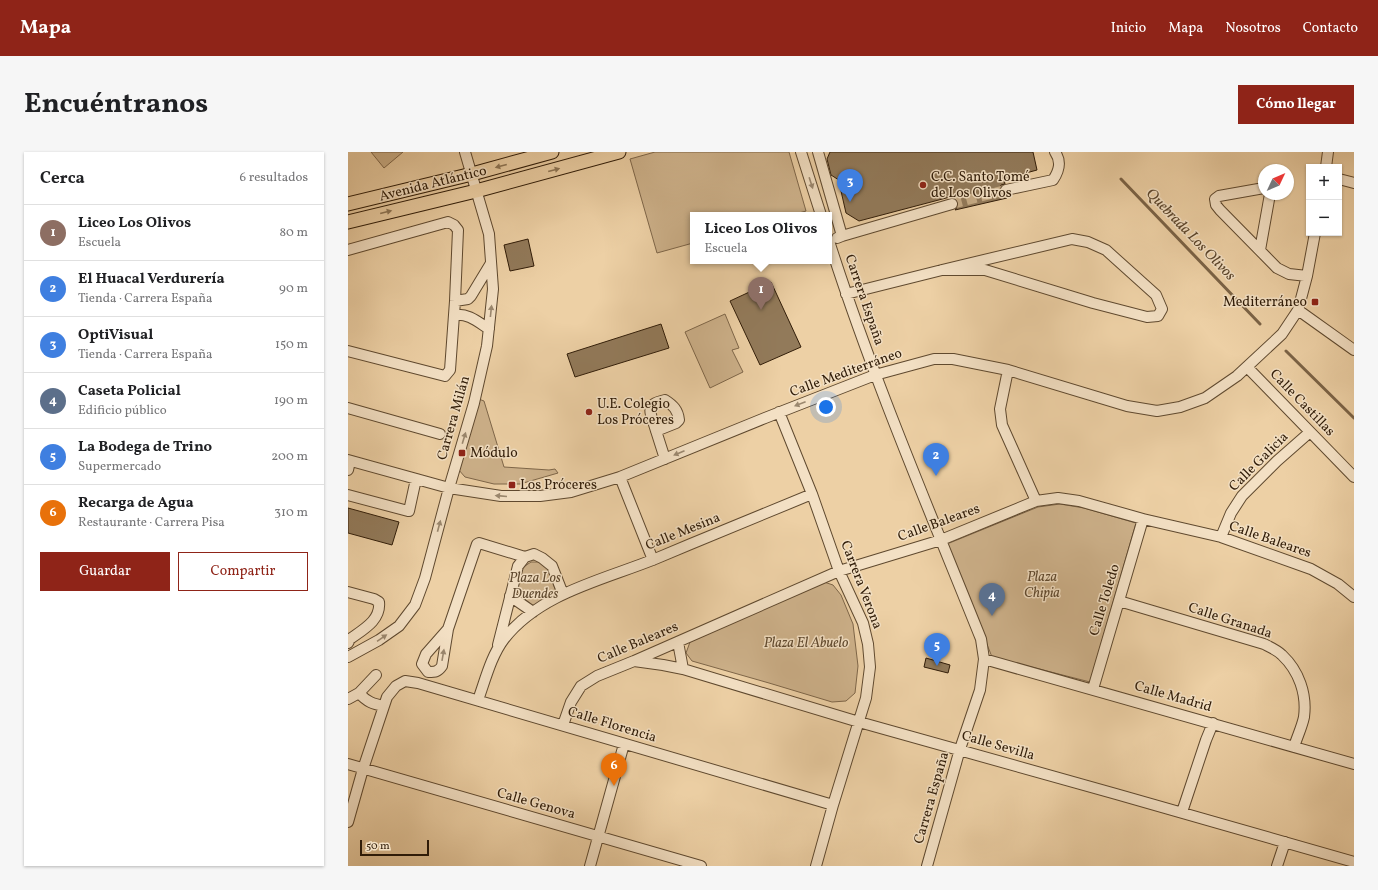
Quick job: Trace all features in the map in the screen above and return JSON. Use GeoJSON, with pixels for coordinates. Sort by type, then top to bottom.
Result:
{"type":"FeatureCollection","features":[{"type":"Feature","properties":{"kind":"main road","name":"Avenida Atlántico"},"geometry":{"type":"LineString","coordinates":[[348,204],[472,174],[552,152]]}},
{"type":"Feature","properties":{"kind":"main road","name":"Avenida Atlántico"},"geometry":{"type":"LineString","coordinates":[[348,222],[476,191],[619,152]]}},
{"type":"Feature","properties":{"kind":"street","name":"Carrera Milán"},"geometry":{"type":"LineString","coordinates":[[348,657],[379,640],[400,626],[415,605],[474,403],[487,346],[493,289],[489,234],[465,152]]}},
{"type":"Feature","properties":{"kind":"street"},"geometry":{"type":"LineString","coordinates":[[800,152],[820,212]]}},
{"type":"Feature","properties":{"kind":"street"},"geometry":{"type":"LineString","coordinates":[[818,152],[842,236]]}},
{"type":"Feature","properties":{"kind":"street"},"geometry":{"type":"LineString","coordinates":[[1006,190],[1053,180],[1058,172],[1059,163],[1055,152]]}},
{"type":"Feature","properties":{"kind":"street"},"geometry":{"type":"LineString","coordinates":[[1326,164],[1328,152]]}},
{"type":"Feature","properties":{"kind":"street"},"geometry":{"type":"LineString","coordinates":[[1342,180],[1354,183]]}},
{"type":"Feature","properties":{"kind":"street"},"geometry":{"type":"LineString","coordinates":[[1258,189],[1219,196],[1215,199],[1216,205],[1277,268],[1289,274],[1307,276]]}},
{"type":"Feature","properties":{"kind":"street"},"geometry":{"type":"LineString","coordinates":[[1260,250],[1269,200]]}},
{"type":"Feature","properties":{"kind":"street"},"geometry":{"type":"LineString","coordinates":[[832,239],[952,204]]}},
{"type":"Feature","properties":{"kind":"street"},"geometry":{"type":"LineString","coordinates":[[348,250],[448,222],[454,225],[458,230],[450,370],[445,376],[348,351]]}},
{"type":"Feature","properties":{"kind":"street","name":"Calle Mediterráneo"},"geometry":{"type":"LineString","coordinates":[[349,464],[416,479],[448,488],[501,496],[540,496],[571,492],[620,478],[875,374],[934,358],[954,359],[1008,370],[1127,406],[1157,411],[1180,407],[1205,398],[1237,376],[1282,334],[1298,310],[1307,276],[1314,236]]}},
{"type":"Feature","properties":{"kind":"street"},"geometry":{"type":"LineString","coordinates":[[846,294],[942,270],[1072,239],[1088,242],[1106,250],[1156,295],[1162,309],[1158,316],[1147,317],[1093,303],[985,270],[942,270]]}},
{"type":"Feature","properties":{"kind":"street","name":"Carrera España"},"geometry":{"type":"LineString","coordinates":[[832,250],[846,294],[875,374],[981,639],[984,659],[980,690],[960,749],[927,866]]}},
{"type":"Feature","properties":{"kind":"street"},"geometry":{"type":"LineString","coordinates":[[455,301],[468,299],[471,296],[491,263]]}},
{"type":"Feature","properties":{"kind":"street"},"geometry":{"type":"LineString","coordinates":[[1298,310],[1353,347]]}},
{"type":"Feature","properties":{"kind":"street"},"geometry":{"type":"LineString","coordinates":[[454,315],[461,314],[468,316],[489,329]]}},
{"type":"Feature","properties":{"kind":"street","name":"Calle Castillas"},"geometry":{"type":"LineString","coordinates":[[1247,366],[1354,477]]}},
{"type":"Feature","properties":{"kind":"street"},"geometry":{"type":"LineString","coordinates":[[1008,370],[1000,409],[1002,425],[1036,501]]}},
{"type":"Feature","properties":{"kind":"street"},"geometry":{"type":"LineString","coordinates":[[348,408],[440,434]]}},
{"type":"Feature","properties":{"kind":"street","name":"Carrera Verona"},"geometry":{"type":"LineString","coordinates":[[779,412],[812,494],[839,571],[863,623],[868,644],[870,667],[866,698],[816,866]]}},
{"type":"Feature","properties":{"kind":"street"},"geometry":{"type":"LineString","coordinates":[[656,431],[665,459]]}},
{"type":"Feature","properties":{"kind":"street","name":"Calle Galicia"},"geometry":{"type":"LineString","coordinates":[[1221,537],[1230,513],[1242,496],[1310,432]]}},
{"type":"Feature","properties":{"kind":"street"},"geometry":{"type":"LineString","coordinates":[[620,478],[653,560]]}},
{"type":"Feature","properties":{"kind":"street"},"geometry":{"type":"LineString","coordinates":[[348,495],[409,511],[416,479]]}},
{"type":"Feature","properties":{"kind":"street","name":"Calle Mesina"},"geometry":{"type":"LineString","coordinates":[[478,700],[495,657],[504,640],[533,612],[564,594],[653,560],[812,494]]}},
{"type":"Feature","properties":{"kind":"street","name":"Calle Baleares"},"geometry":{"type":"LineString","coordinates":[[563,725],[571,702],[581,686],[597,676],[839,571],[941,540],[1036,501],[1058,498],[1079,501],[1144,519],[1221,537],[1311,569],[1338,584],[1354,597]]}},
{"type":"Feature","properties":{"kind":"street","name":"Calle Toledo"},"geometry":{"type":"LineString","coordinates":[[1093,689],[1144,519]]}},
{"type":"Feature","properties":{"kind":"street"},"geometry":{"type":"LineString","coordinates":[[448,629],[477,544],[479,543],[525,557],[534,554],[542,558],[552,566],[564,594]]}},
{"type":"Feature","properties":{"kind":"street","name":"Calle Mesina"},"geometry":{"type":"LineString","coordinates":[[495,657],[518,566],[525,557]]}},
{"type":"Feature","properties":{"kind":"street"},"geometry":{"type":"LineString","coordinates":[[348,592],[374,599],[379,602],[380,609],[376,618],[350,639],[348,643]]}},
{"type":"Feature","properties":{"kind":"street"},"geometry":{"type":"LineString","coordinates":[[510,596],[533,612]]}},
{"type":"Feature","properties":{"kind":"street","name":"Calle Granada"},"geometry":{"type":"LineString","coordinates":[[1119,601],[1264,644],[1282,654],[1292,666],[1301,682],[1305,703],[1304,718],[1294,747]]}},
{"type":"Feature","properties":{"kind":"street"},"geometry":{"type":"LineString","coordinates":[[678,642],[683,669]]}},
{"type":"Feature","properties":{"kind":"street","name":"Calle Madrid"},"geometry":{"type":"LineString","coordinates":[[984,659],[1354,764]]}},
{"type":"Feature","properties":{"kind":"street","name":"Calle Sevilla"},"geometry":{"type":"LineString","coordinates":[[634,661],[683,669],[859,722],[960,749],[1354,862]]}},
{"type":"Feature","properties":{"kind":"street"},"geometry":{"type":"LineString","coordinates":[[348,699],[359,693],[376,675]]}},
{"type":"Feature","properties":{"kind":"street","name":"Calle Florencia"},"geometry":{"type":"LineString","coordinates":[[386,701],[396,686],[405,681],[418,682],[833,805]]}},
{"type":"Feature","properties":{"kind":"street"},"geometry":{"type":"LineString","coordinates":[[359,693],[364,699],[372,704],[386,701]]}},
{"type":"Feature","properties":{"kind":"street"},"geometry":{"type":"LineString","coordinates":[[348,822],[363,769],[386,701]]}},
{"type":"Feature","properties":{"kind":"street"},"geometry":{"type":"LineString","coordinates":[[1182,812],[1213,723]]}},
{"type":"Feature","properties":{"kind":"street"},"geometry":{"type":"LineString","coordinates":[[590,866],[624,744]]}},
{"type":"Feature","properties":{"kind":"street","name":"Calle Genova"},"geometry":{"type":"LineString","coordinates":[[348,764],[701,866]]}},
{"type":"Feature","properties":{"kind":"street"},"geometry":{"type":"LineString","coordinates":[[1276,866],[1285,842]]}},
{"type":"Feature","properties":{"kind":"green space"},"geometry":{"type":"Polygon","coordinates":[[[371,152],[403,152],[384,168],[371,152]]]}},
{"type":"Feature","properties":{"kind":"green space"},"geometry":{"type":"Polygon","coordinates":[[[655,152],[789,152],[806,211],[690,212],[690,244],[657,253],[630,159],[655,152]]]}},
{"type":"Feature","properties":{"kind":"green space"},"geometry":{"type":"Polygon","coordinates":[[[725,314],[739,348],[732,350],[743,372],[710,388],[685,332],[725,314]]]}},
{"type":"Feature","properties":{"kind":"green space"},"geometry":{"type":"Polygon","coordinates":[[[476,398],[484,401],[504,467],[549,470],[555,469],[558,473],[520,484],[494,484],[465,477],[458,469],[476,398]]]}},
{"type":"Feature","properties":{"kind":"green space","name":"Plaza Chipia"},"geometry":{"type":"Polygon","coordinates":[[[1060,504],[1084,508],[1136,523],[1090,682],[992,657],[947,544],[1038,507],[1060,504]]]}},
{"type":"Feature","properties":{"kind":"green space","name":"Plaza Los Duendes"},"geometry":{"type":"Polygon","coordinates":[[[531,562],[540,562],[548,570],[557,594],[534,607],[517,592],[522,568],[531,562]]]}},
{"type":"Feature","properties":{"kind":"green space","name":"Plaza El Abuelo"},"geometry":{"type":"Polygon","coordinates":[[[824,582],[833,585],[841,595],[853,624],[858,666],[855,693],[846,701],[832,702],[692,661],[686,653],[690,642],[824,582]]]}},
{"type":"Feature","properties":{"kind":"building","name":"C.C. Santo Tomé de Los Olivos"},"geometry":{"type":"Polygon","coordinates":[[[830,152],[1033,152],[1037,170],[1004,179],[1005,184],[1001,185],[1000,191],[1001,195],[1007,196],[1007,198],[955,210],[958,206],[958,202],[956,199],[950,197],[859,221],[846,213],[841,191],[842,182],[831,175],[827,159],[830,152]]]}},
{"type":"Feature","properties":{"kind":"building"},"geometry":{"type":"Polygon","coordinates":[[[528,239],[534,266],[510,271],[504,245],[528,239]]]}},
{"type":"Feature","properties":{"kind":"building"},"geometry":{"type":"Polygon","coordinates":[[[771,282],[801,347],[760,365],[730,301],[771,282]]]}},
{"type":"Feature","properties":{"kind":"building"},"geometry":{"type":"Polygon","coordinates":[[[661,324],[669,348],[575,377],[567,354],[661,324]]]}},
{"type":"Feature","properties":{"kind":"building"},"geometry":{"type":"Polygon","coordinates":[[[348,508],[399,522],[392,545],[348,533],[348,508]]]}},
{"type":"Feature","properties":{"kind":"building"},"geometry":{"type":"Polygon","coordinates":[[[926,658],[950,665],[948,673],[924,667],[926,658]]]}},
{"type":"Feature","properties":{"kind":"waterway","name":"Quebrada Los Olivos"},"geometry":{"type":"LineString","coordinates":[[1121,179],[1260,324]]}},
{"type":"Feature","properties":{"kind":"waterway","name":"Quebrada Los Olivos"},"geometry":{"type":"LineString","coordinates":[[1286,351],[1354,418]]}},
{"type":"Feature","properties":{"kind":"tunnel"},"geometry":{"type":"LineString","coordinates":[[952,204],[1006,190]]}},
{"type":"Feature","properties":{"kind":"place","name":"C.C. Santo Tomé de Los Olivos"},"geometry":{"type":"Point","coordinates":[923,185]}},
{"type":"Feature","properties":{"kind":"place","name":"OptiVisual"},"geometry":{"type":"Point","coordinates":[850,202]}},
{"type":"Feature","properties":{"kind":"place","name":"Mediterráneo"},"geometry":{"type":"Point","coordinates":[1315,302]}},
{"type":"Feature","properties":{"kind":"place","name":"Liceo Los Olivos"},"geometry":{"type":"Point","coordinates":[761,310]}},
{"type":"Feature","properties":{"kind":"place","name":"U.E. Colegio Los Próceres"},"geometry":{"type":"Point","coordinates":[589,412]}},
{"type":"Feature","properties":{"kind":"place","name":"Módulo"},"geometry":{"type":"Point","coordinates":[462,453]}},
{"type":"Feature","properties":{"kind":"place","name":"El Huacal Verdurería"},"geometry":{"type":"Point","coordinates":[936,476]}},
{"type":"Feature","properties":{"kind":"place","name":"Los Próceres"},"geometry":{"type":"Point","coordinates":[512,485]}},
{"type":"Feature","properties":{"kind":"place","name":"Caseta Policial"},"geometry":{"type":"Point","coordinates":[992,616]}},
{"type":"Feature","properties":{"kind":"place","name":"La Bodega de Trino"},"geometry":{"type":"Point","coordinates":[937,666]}},
{"type":"Feature","properties":{"kind":"place","name":"Recarga de Agua"},"geometry":{"type":"Point","coordinates":[614,786]}}]}
